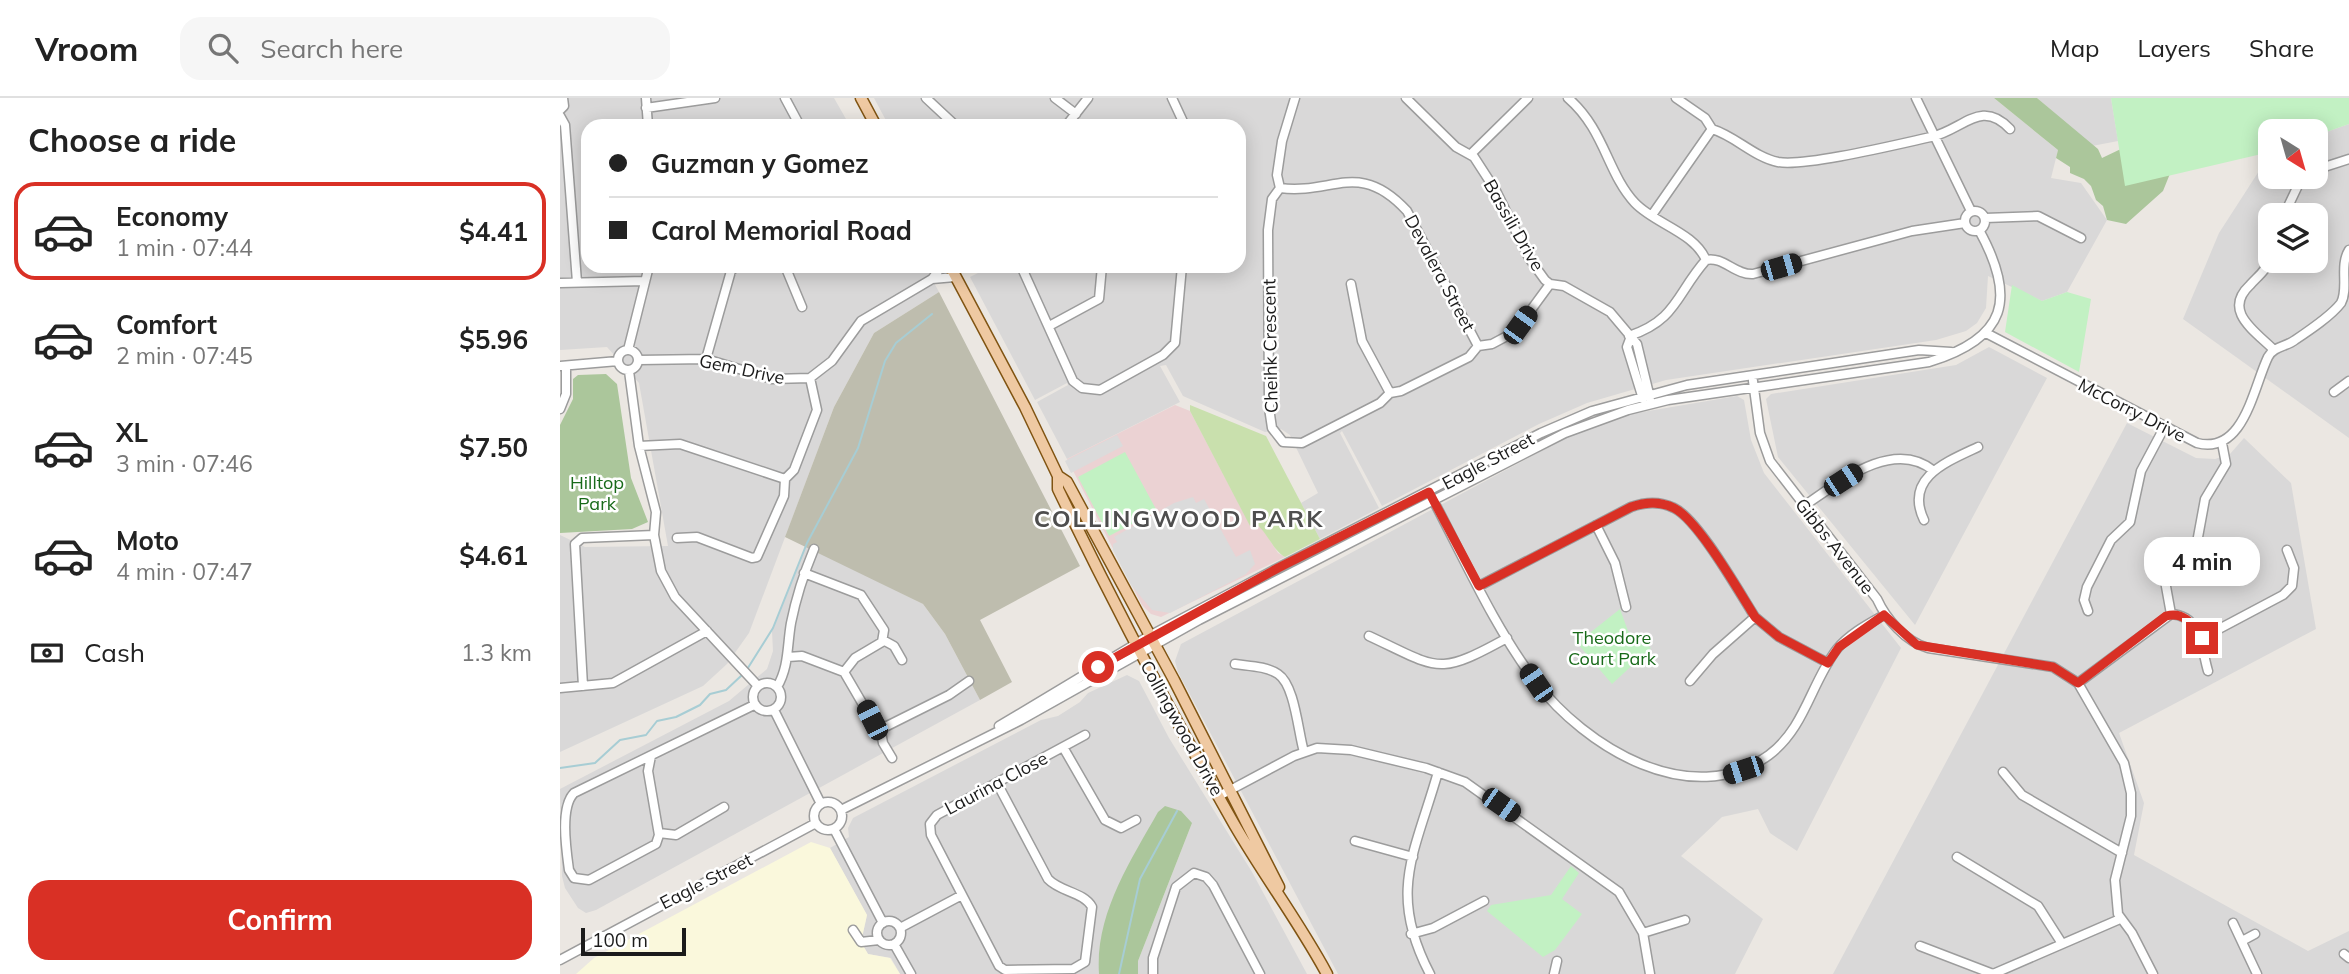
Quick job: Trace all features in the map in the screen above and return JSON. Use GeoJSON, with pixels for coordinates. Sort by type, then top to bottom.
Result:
{"type":"FeatureCollection","features":[{"type":"Feature","properties":{"kind":"main road"},"geometry":{"type":"LineString","coordinates":[[861,98],[872,119]]}},
{"type":"Feature","properties":{"kind":"main road","name":"Collingwood Drive"},"geometry":{"type":"LineString","coordinates":[[953,273],[1058,476],[1058,489],[1138,649],[1224,794],[1325,974]]}},
{"type":"Feature","properties":{"kind":"main road","name":"Collingwood Drive"},"geometry":{"type":"LineString","coordinates":[[1058,476],[1067,482],[1152,640],[1224,794]]}},
{"type":"Feature","properties":{"kind":"street"},"geometry":{"type":"LineString","coordinates":[[560,110],[564,106],[563,98]]}},
{"type":"Feature","properties":{"kind":"street"},"geometry":{"type":"LineString","coordinates":[[646,98],[647,119]]}},
{"type":"Feature","properties":{"kind":"street"},"geometry":{"type":"LineString","coordinates":[[646,108],[715,98]]}},
{"type":"Feature","properties":{"kind":"street"},"geometry":{"type":"LineString","coordinates":[[785,98],[796,119]]}},
{"type":"Feature","properties":{"kind":"street"},"geometry":{"type":"LineString","coordinates":[[926,98],[948,119]]}},
{"type":"Feature","properties":{"kind":"street"},"geometry":{"type":"LineString","coordinates":[[1055,98],[1076,114]]}},
{"type":"Feature","properties":{"kind":"street"},"geometry":{"type":"LineString","coordinates":[[1072,119],[1088,98]]}},
{"type":"Feature","properties":{"kind":"street"},"geometry":{"type":"LineString","coordinates":[[1172,98],[1182,119]]}},
{"type":"Feature","properties":{"kind":"street","name":"Cheihk Crescent"},"geometry":{"type":"LineString","coordinates":[[1295,98],[1282,141],[1277,174],[1280,188],[1272,199],[1268,230],[1269,408],[1276,437],[1290,444],[1302,443],[1380,403],[1390,393],[1401,391],[1469,357],[1478,346],[1492,344],[1520,325],[1550,284]]}},
{"type":"Feature","properties":{"kind":"street","name":"Bassili Drive"},"geometry":{"type":"LineString","coordinates":[[1406,98],[1455,147],[1471,154],[1496,191],[1529,258],[1550,284],[1564,286],[1610,312],[1637,344],[1651,393],[1649,404]]}},
{"type":"Feature","properties":{"kind":"street"},"geometry":{"type":"LineString","coordinates":[[1471,154],[1528,98]]}},
{"type":"Feature","properties":{"kind":"street"},"geometry":{"type":"LineString","coordinates":[[1568,98],[1592,123],[1632,201],[1696,245],[1706,260]]}},
{"type":"Feature","properties":{"kind":"street"},"geometry":{"type":"LineString","coordinates":[[1676,98],[1705,118],[1712,129],[1724,131],[1762,156],[1792,163],[1934,136],[1986,113],[1996,114],[2010,129]]}},
{"type":"Feature","properties":{"kind":"street"},"geometry":{"type":"LineString","coordinates":[[1916,98],[1971,211]]}},
{"type":"Feature","properties":{"kind":"street"},"geometry":{"type":"LineString","coordinates":[[560,116],[565,125],[577,282]]}},
{"type":"Feature","properties":{"kind":"street"},"geometry":{"type":"LineString","coordinates":[[1652,215],[1712,129]]}},
{"type":"Feature","properties":{"kind":"street"},"geometry":{"type":"LineString","coordinates":[[2328,166],[2349,159]]}},
{"type":"Feature","properties":{"kind":"street","name":"Devalera Street"},"geometry":{"type":"LineString","coordinates":[[1280,188],[1349,180],[1390,193],[1407,211],[1478,346]]}},
{"type":"Feature","properties":{"kind":"street"},"geometry":{"type":"LineString","coordinates":[[1965,223],[1971,230],[1979,230],[1985,224],[1981,212],[1971,211]]}},
{"type":"Feature","properties":{"kind":"street"},"geometry":{"type":"LineString","coordinates":[[1965,223],[1971,211]]}},
{"type":"Feature","properties":{"kind":"street"},"geometry":{"type":"LineString","coordinates":[[1985,218],[2038,216],[2081,238]]}},
{"type":"Feature","properties":{"kind":"street"},"geometry":{"type":"LineString","coordinates":[[1706,260],[1717,260],[1738,273],[1753,274],[1912,231],[1965,223]]}},
{"type":"Feature","properties":{"kind":"street"},"geometry":{"type":"LineString","coordinates":[[1979,230],[1999,272],[2002,289],[1995,319],[1986,333]]}},
{"type":"Feature","properties":{"kind":"street"},"geometry":{"type":"LineString","coordinates":[[2171,614],[2165,581],[2196,548],[2205,499],[2227,464],[2222,443],[2234,434],[2274,350],[2297,339],[2341,304],[2345,289],[2344,258],[2349,250]]}},
{"type":"Feature","properties":{"kind":"street"},"geometry":{"type":"LineString","coordinates":[[1649,404],[1640,396],[1627,346],[1629,337],[1645,331],[1668,316],[1706,260]]}},
{"type":"Feature","properties":{"kind":"street"},"geometry":{"type":"LineString","coordinates":[[629,371],[620,367],[618,361],[620,355],[628,350],[647,273]]}},
{"type":"Feature","properties":{"kind":"street"},"geometry":{"type":"LineString","coordinates":[[706,359],[730,273]]}},
{"type":"Feature","properties":{"kind":"street"},"geometry":{"type":"LineString","coordinates":[[788,273],[802,307]]}},
{"type":"Feature","properties":{"kind":"street","name":"Gem Drive"},"geometry":{"type":"LineString","coordinates":[[639,360],[706,359],[772,379],[810,378],[832,361],[861,321],[933,279],[937,273]]}},
{"type":"Feature","properties":{"kind":"street"},"geometry":{"type":"LineString","coordinates":[[1024,273],[1041,312],[1051,326],[1053,341],[1075,384],[1091,391],[1100,390],[1163,355],[1175,343],[1181,273]]}},
{"type":"Feature","properties":{"kind":"street"},"geometry":{"type":"LineString","coordinates":[[1051,326],[1099,299],[1101,273]]}},
{"type":"Feature","properties":{"kind":"street"},"geometry":{"type":"LineString","coordinates":[[2261,273],[2243,292],[2239,309],[2246,325],[2274,350]]}},
{"type":"Feature","properties":{"kind":"street","name":"Gem Drive"},"geometry":{"type":"LineString","coordinates":[[933,279],[955,277]]}},
{"type":"Feature","properties":{"kind":"street"},"geometry":{"type":"LineString","coordinates":[[560,283],[645,281]]}},
{"type":"Feature","properties":{"kind":"street"},"geometry":{"type":"LineString","coordinates":[[1351,284],[1359,332],[1390,393]]}},
{"type":"Feature","properties":{"kind":"street","name":"Eagle Street"},"geometry":{"type":"LineString","coordinates":[[841,810],[990,733],[1015,714],[1152,640],[1431,497],[1565,433],[1649,404],[1754,386],[1929,362],[1954,352],[1986,333]]}},
{"type":"Feature","properties":{"kind":"street","name":"McCorry Drive"},"geometry":{"type":"LineString","coordinates":[[1986,333],[2197,443],[2222,443]]}},
{"type":"Feature","properties":{"kind":"street"},"geometry":{"type":"LineString","coordinates":[[628,350],[636,353],[639,360],[635,368],[629,371]]}},
{"type":"Feature","properties":{"kind":"street","name":"Eagle Street"},"geometry":{"type":"LineString","coordinates":[[1431,497],[1563,423],[1640,396],[1752,375],[1919,351],[1954,352]]}},
{"type":"Feature","properties":{"kind":"street"},"geometry":{"type":"LineString","coordinates":[[560,409],[566,394],[563,366],[618,361]]}},
{"type":"Feature","properties":{"kind":"street"},"geometry":{"type":"LineString","coordinates":[[629,371],[639,446],[656,512],[654,535],[660,571],[675,597],[758,686]]}},
{"type":"Feature","properties":{"kind":"street","name":"Gibbs Avenue"},"geometry":{"type":"LineString","coordinates":[[1752,375],[1760,433],[1766,454],[1877,599],[1884,615],[1917,645],[2053,667],[2078,683],[2109,734],[2129,778],[2131,816],[2115,880],[2120,919],[2132,933],[2153,974]]}},
{"type":"Feature","properties":{"kind":"street"},"geometry":{"type":"LineString","coordinates":[[677,538],[697,537],[752,558],[757,557],[784,496],[785,479],[794,470],[817,410],[810,378]]}},
{"type":"Feature","properties":{"kind":"street"},"geometry":{"type":"LineString","coordinates":[[2334,392],[2349,382]]}},
{"type":"Feature","properties":{"kind":"street"},"geometry":{"type":"LineString","coordinates":[[2088,611],[2084,600],[2087,586],[2110,540],[2130,522],[2141,471],[2165,426]]}},
{"type":"Feature","properties":{"kind":"street"},"geometry":{"type":"LineString","coordinates":[[639,446],[680,444],[785,479]]}},
{"type":"Feature","properties":{"kind":"street"},"geometry":{"type":"LineString","coordinates":[[1924,520],[1917,498],[1934,471],[1979,447]]}},
{"type":"Feature","properties":{"kind":"street"},"geometry":{"type":"LineString","coordinates":[[1804,506],[1855,472],[1886,461],[1911,459],[1925,463],[1934,471]]}},
{"type":"Feature","properties":{"kind":"street"},"geometry":{"type":"LineString","coordinates":[[1431,497],[1507,638],[1536,683],[1591,734],[1656,770],[1692,778],[1728,775],[1757,763],[1772,753],[1799,722],[1828,663],[1839,647],[1884,615]]}},
{"type":"Feature","properties":{"kind":"street"},"geometry":{"type":"LineString","coordinates":[[1479,586],[1643,503],[1672,507],[1693,524],[1755,617],[1779,637],[1828,663]]}},
{"type":"Feature","properties":{"kind":"street"},"geometry":{"type":"LineString","coordinates":[[1596,525],[1615,563],[1626,607]]}},
{"type":"Feature","properties":{"kind":"street"},"geometry":{"type":"LineString","coordinates":[[583,686],[575,544],[582,538],[654,535]]}},
{"type":"Feature","properties":{"kind":"street"},"geometry":{"type":"LineString","coordinates":[[774,710],[781,699],[777,687],[788,657],[791,624],[804,573],[814,549]]}},
{"type":"Feature","properties":{"kind":"street"},"geometry":{"type":"LineString","coordinates":[[2202,638],[2283,595],[2292,586],[2294,568],[2287,550]]}},
{"type":"Feature","properties":{"kind":"street"},"geometry":{"type":"LineString","coordinates":[[804,573],[862,595],[884,630],[883,640]]}},
{"type":"Feature","properties":{"kind":"street"},"geometry":{"type":"LineString","coordinates":[[2171,614],[2187,618],[2202,638],[2208,671]]}},
{"type":"Feature","properties":{"kind":"street"},"geometry":{"type":"LineString","coordinates":[[2078,683],[2171,614]]}},
{"type":"Feature","properties":{"kind":"street"},"geometry":{"type":"LineString","coordinates":[[1690,681],[1713,654],[1755,617]]}},
{"type":"Feature","properties":{"kind":"street"},"geometry":{"type":"LineString","coordinates":[[560,688],[613,683],[707,631]]}},
{"type":"Feature","properties":{"kind":"street"},"geometry":{"type":"LineString","coordinates":[[1369,636],[1438,665],[1460,663],[1507,638]]}},
{"type":"Feature","properties":{"kind":"street"},"geometry":{"type":"LineString","coordinates":[[883,640],[894,646],[902,660]]}},
{"type":"Feature","properties":{"kind":"street"},"geometry":{"type":"LineString","coordinates":[[844,672],[855,658],[883,640]]}},
{"type":"Feature","properties":{"kind":"street"},"geometry":{"type":"LineString","coordinates":[[788,657],[802,656],[844,672],[872,720],[885,727],[969,681]]}},
{"type":"Feature","properties":{"kind":"street"},"geometry":{"type":"LineString","coordinates":[[1234,664],[1269,670],[1282,678],[1289,688],[1304,752]]}},
{"type":"Feature","properties":{"kind":"street"},"geometry":{"type":"LineString","coordinates":[[754,705],[753,693],[758,686],[767,683],[777,687]]}},
{"type":"Feature","properties":{"kind":"street"},"geometry":{"type":"LineString","coordinates":[[754,705],[763,711],[774,710]]}},
{"type":"Feature","properties":{"kind":"street"},"geometry":{"type":"LineString","coordinates":[[651,756],[648,771],[659,833],[653,847],[589,880],[579,881],[569,870],[563,802],[574,793],[754,705]]}},
{"type":"Feature","properties":{"kind":"street"},"geometry":{"type":"LineString","coordinates":[[774,710],[821,804]]}},
{"type":"Feature","properties":{"kind":"street"},"geometry":{"type":"LineString","coordinates":[[880,726],[883,743],[892,758]]}},
{"type":"Feature","properties":{"kind":"street","name":"Laurina Close"},"geometry":{"type":"LineString","coordinates":[[962,895],[931,835],[930,824],[937,815],[1085,735]]}},
{"type":"Feature","properties":{"kind":"street"},"geometry":{"type":"LineString","coordinates":[[1063,747],[1105,820],[1121,828],[1136,820]]}},
{"type":"Feature","properties":{"kind":"street"},"geometry":{"type":"LineString","coordinates":[[1224,794],[1304,752],[1317,748],[1351,750],[1438,772],[1479,789],[1600,876],[1627,902],[1643,933],[1650,974]]}},
{"type":"Feature","properties":{"kind":"street"},"geometry":{"type":"LineString","coordinates":[[1430,974],[1411,934],[1406,890],[1438,772]]}},
{"type":"Feature","properties":{"kind":"street"},"geometry":{"type":"LineString","coordinates":[[2003,772],[2022,795],[2123,853]]}},
{"type":"Feature","properties":{"kind":"street"},"geometry":{"type":"LineString","coordinates":[[900,928],[962,895],[999,966],[1005,970],[1073,970],[1085,962],[1092,907],[1089,901],[1054,886],[1048,879],[997,783]]}},
{"type":"Feature","properties":{"kind":"street"},"geometry":{"type":"LineString","coordinates":[[830,802],[841,810],[842,819],[834,829],[822,829],[816,823],[814,814],[821,804],[830,802]]}},
{"type":"Feature","properties":{"kind":"street"},"geometry":{"type":"LineString","coordinates":[[659,833],[676,835],[724,807]]}},
{"type":"Feature","properties":{"kind":"street","name":"Eagle Street"},"geometry":{"type":"LineString","coordinates":[[560,960],[605,933],[816,823]]}},
{"type":"Feature","properties":{"kind":"street"},"geometry":{"type":"LineString","coordinates":[[834,829],[883,922]]}},
{"type":"Feature","properties":{"kind":"street"},"geometry":{"type":"LineString","coordinates":[[1355,841],[1413,857]]}},
{"type":"Feature","properties":{"kind":"street"},"geometry":{"type":"LineString","coordinates":[[1957,857],[2038,906],[2049,919],[2061,942]]}},
{"type":"Feature","properties":{"kind":"street"},"geometry":{"type":"LineString","coordinates":[[1153,974],[1153,958],[1176,887],[1194,873],[1206,877],[1213,886],[1260,974]]}},
{"type":"Feature","properties":{"kind":"street"},"geometry":{"type":"LineString","coordinates":[[1411,934],[1433,928],[1484,901]]}},
{"type":"Feature","properties":{"kind":"street"},"geometry":{"type":"LineString","coordinates":[[1920,946],[1993,974],[2049,952],[2061,942],[2078,939],[2120,919]]}},
{"type":"Feature","properties":{"kind":"street"},"geometry":{"type":"LineString","coordinates":[[1643,933],[1685,920]]}},
{"type":"Feature","properties":{"kind":"street"},"geometry":{"type":"LineString","coordinates":[[883,922],[894,922],[900,928],[900,939],[894,944],[884,944],[879,940],[877,932],[883,922]]}},
{"type":"Feature","properties":{"kind":"street"},"geometry":{"type":"LineString","coordinates":[[2233,923],[2258,974]]}},
{"type":"Feature","properties":{"kind":"street"},"geometry":{"type":"LineString","coordinates":[[853,930],[861,942],[879,940]]}},
{"type":"Feature","properties":{"kind":"street"},"geometry":{"type":"LineString","coordinates":[[2242,941],[2255,934]]}},
{"type":"Feature","properties":{"kind":"street"},"geometry":{"type":"LineString","coordinates":[[894,944],[911,974]]}},
{"type":"Feature","properties":{"kind":"street"},"geometry":{"type":"LineString","coordinates":[[1554,974],[1557,961]]}},
{"type":"Feature","properties":{"kind":"shaded area"},"geometry":{"type":"Polygon","coordinates":[[[560,98],[834,98],[846,119],[581,119],[581,273],[929,273],[939,292],[874,333],[834,407],[749,633],[727,664],[703,686],[560,752],[560,535],[585,547],[668,546],[639,383],[607,347],[560,350],[560,98]]]}},
{"type":"Feature","properties":{"kind":"shaded area"},"geometry":{"type":"Polygon","coordinates":[[[874,98],[1994,98],[2058,150],[2051,178],[2081,183],[2107,220],[2067,292],[2042,301],[1988,276],[1986,308],[1977,323],[1966,331],[1936,340],[1666,380],[1587,403],[1539,424],[1382,506],[1342,431],[1340,433],[1379,508],[1320,539],[1301,503],[1318,493],[1290,435],[1281,429],[1265,432],[1183,396],[1166,365],[1160,366],[1180,402],[1067,459],[1037,402],[1068,385],[1067,383],[1035,400],[970,277],[978,273],[1246,273],[1246,119],[885,119],[874,98]]]}},
{"type":"Feature","properties":{"kind":"shaded area"},"geometry":{"type":"Polygon","coordinates":[[[2037,98],[2111,98],[2118,141],[2092,146],[2037,98]]]}},
{"type":"Feature","properties":{"kind":"shaded area"},"geometry":{"type":"Polygon","coordinates":[[[2349,124],[2349,438],[2183,319],[2219,233],[2258,173],[2258,189],[2328,189],[2328,131],[2349,124]]]}},
{"type":"Feature","properties":{"kind":"shaded area"},"geometry":{"type":"Polygon","coordinates":[[[939,292],[1080,566],[980,620],[1012,682],[980,700],[945,634],[923,604],[785,537],[834,407],[874,333],[939,292]]]}},
{"type":"Feature","properties":{"kind":"shaded area"},"geometry":{"type":"Polygon","coordinates":[[[1989,347],[2047,378],[1915,625],[1778,457],[1766,399],[1771,394],[1956,365],[1989,347]]]}},
{"type":"Feature","properties":{"kind":"shaded area"},"geometry":{"type":"Polygon","coordinates":[[[1737,396],[1744,400],[1751,440],[1764,473],[1901,648],[1797,851],[1770,833],[1758,809],[1722,817],[1681,856],[1763,919],[1735,974],[1338,974],[1178,672],[1175,661],[1181,644],[1601,419],[1737,396]]]}},
{"type":"Feature","properties":{"kind":"shaded area"},"geometry":{"type":"Polygon","coordinates":[[[1175,405],[1190,411],[1250,525],[1253,522],[1262,528],[1278,553],[1285,557],[1161,617],[1151,614],[1142,605],[1067,459],[1175,405]]]}},
{"type":"Feature","properties":{"kind":"shaded area"},"geometry":{"type":"Polygon","coordinates":[[[2127,423],[2196,458],[2215,459],[2230,454],[2244,438],[2291,483],[2316,629],[2119,733],[2144,803],[2134,855],[2308,951],[2349,931],[2349,974],[1833,974],[2127,423]]]}},
{"type":"Feature","properties":{"kind":"shaded area"},"geometry":{"type":"Polygon","coordinates":[[[1117,435],[1123,446],[1071,473],[1065,461],[1117,435]]]}},
{"type":"Feature","properties":{"kind":"shaded area"},"geometry":{"type":"Polygon","coordinates":[[[1193,497],[1196,503],[1204,499],[1236,557],[1250,550],[1255,564],[1246,574],[1170,613],[1152,610],[1131,585],[1113,550],[1113,544],[1117,542],[1114,537],[1174,503],[1193,497]]]}},
{"type":"Feature","properties":{"kind":"shaded area"},"geometry":{"type":"Polygon","coordinates":[[[806,545],[923,604],[945,634],[980,700],[596,910],[586,913],[578,908],[565,888],[562,876],[560,789],[729,701],[767,669],[773,651],[772,631],[806,545]]]}},
{"type":"Feature","properties":{"kind":"shaded area"},"geometry":{"type":"Polygon","coordinates":[[[1127,675],[1139,681],[1169,738],[1252,872],[1307,974],[1138,974],[1138,961],[1192,823],[1099,967],[1099,974],[900,974],[891,958],[868,954],[861,942],[867,915],[830,848],[849,837],[848,828],[853,818],[1041,720],[1058,716],[1080,702],[1088,693],[1127,675]]]}},
{"type":"Feature","properties":{"kind":"shaded area"},"geometry":{"type":"Polygon","coordinates":[[[811,842],[830,848],[867,915],[861,942],[868,954],[890,958],[900,974],[576,974],[594,958],[811,842]]]}},
{"type":"Feature","properties":{"kind":"green space"},"geometry":{"type":"Polygon","coordinates":[[[1994,98],[2037,98],[2098,149],[2102,158],[2194,114],[2163,191],[2126,224],[2107,220],[2103,206],[2096,200],[2091,186],[2084,179],[2070,173],[2070,167],[2056,158],[2058,150],[1994,98]]]}},
{"type":"Feature","properties":{"kind":"green space"},"geometry":{"type":"Polygon","coordinates":[[[2111,98],[2349,98],[2349,124],[2328,131],[2328,119],[2258,119],[2258,155],[2125,186],[2111,98]]]}},
{"type":"Feature","properties":{"kind":"green space"},"geometry":{"type":"Polygon","coordinates":[[[2012,285],[2042,301],[2067,292],[2091,299],[2079,372],[2005,332],[2012,285]]]}},
{"type":"Feature","properties":{"kind":"green space","name":"Hilltop Park"},"geometry":{"type":"Polygon","coordinates":[[[606,374],[617,384],[631,478],[648,522],[632,529],[560,533],[560,425],[573,399],[573,379],[578,375],[606,374]]]}},
{"type":"Feature","properties":{"kind":"green space"},"geometry":{"type":"Polygon","coordinates":[[[1190,405],[1266,436],[1320,539],[1285,557],[1258,526],[1253,522],[1250,526],[1190,411],[1190,405]]]}},
{"type":"Feature","properties":{"kind":"green space"},"geometry":{"type":"Polygon","coordinates":[[[1125,452],[1157,511],[1109,536],[1078,477],[1125,452]]]}},
{"type":"Feature","properties":{"kind":"green space","name":"Theodore Court Park"},"geometry":{"type":"Polygon","coordinates":[[[1620,609],[1628,631],[1651,648],[1612,684],[1577,643],[1620,609]]]}},
{"type":"Feature","properties":{"kind":"green space"},"geometry":{"type":"Polygon","coordinates":[[[1165,806],[1181,811],[1192,823],[1138,961],[1138,974],[1099,974],[1103,930],[1116,889],[1158,812],[1165,806]]]}},
{"type":"Feature","properties":{"kind":"green space"},"geometry":{"type":"Polygon","coordinates":[[[1571,866],[1579,873],[1562,899],[1582,914],[1555,950],[1543,957],[1487,911],[1491,905],[1551,895],[1571,866]]]}},
{"type":"Feature","properties":{"kind":"waterway"},"geometry":{"type":"LineString","coordinates":[[746,671],[773,628],[807,543],[858,448],[885,361],[896,343],[932,314]]}},
{"type":"Feature","properties":{"kind":"waterway"},"geometry":{"type":"LineString","coordinates":[[560,768],[595,763],[620,740],[646,735],[657,721],[676,717],[700,705],[710,694],[726,690],[742,675]]}},
{"type":"Feature","properties":{"kind":"waterway"},"geometry":{"type":"LineString","coordinates":[[1119,974],[1140,879],[1177,811]]}},
{"type":"Feature","properties":{"kind":"district","name":"COLLINGWOOD PARK"},"geometry":{"type":"Point","coordinates":[1179,518]}},
{"type":"Feature","properties":{"kind":"route"},"geometry":{"type":"LineString","coordinates":[[1098,667],[1278,568],[1429,492],[1479,586],[1631,507],[1643,503],[1672,507],[1693,524],[1755,617],[1779,637],[1828,663],[1852,635],[1884,615],[1917,645],[2053,667],[2071,676],[2078,683],[2171,614],[2187,618],[2202,638]]}}]}
